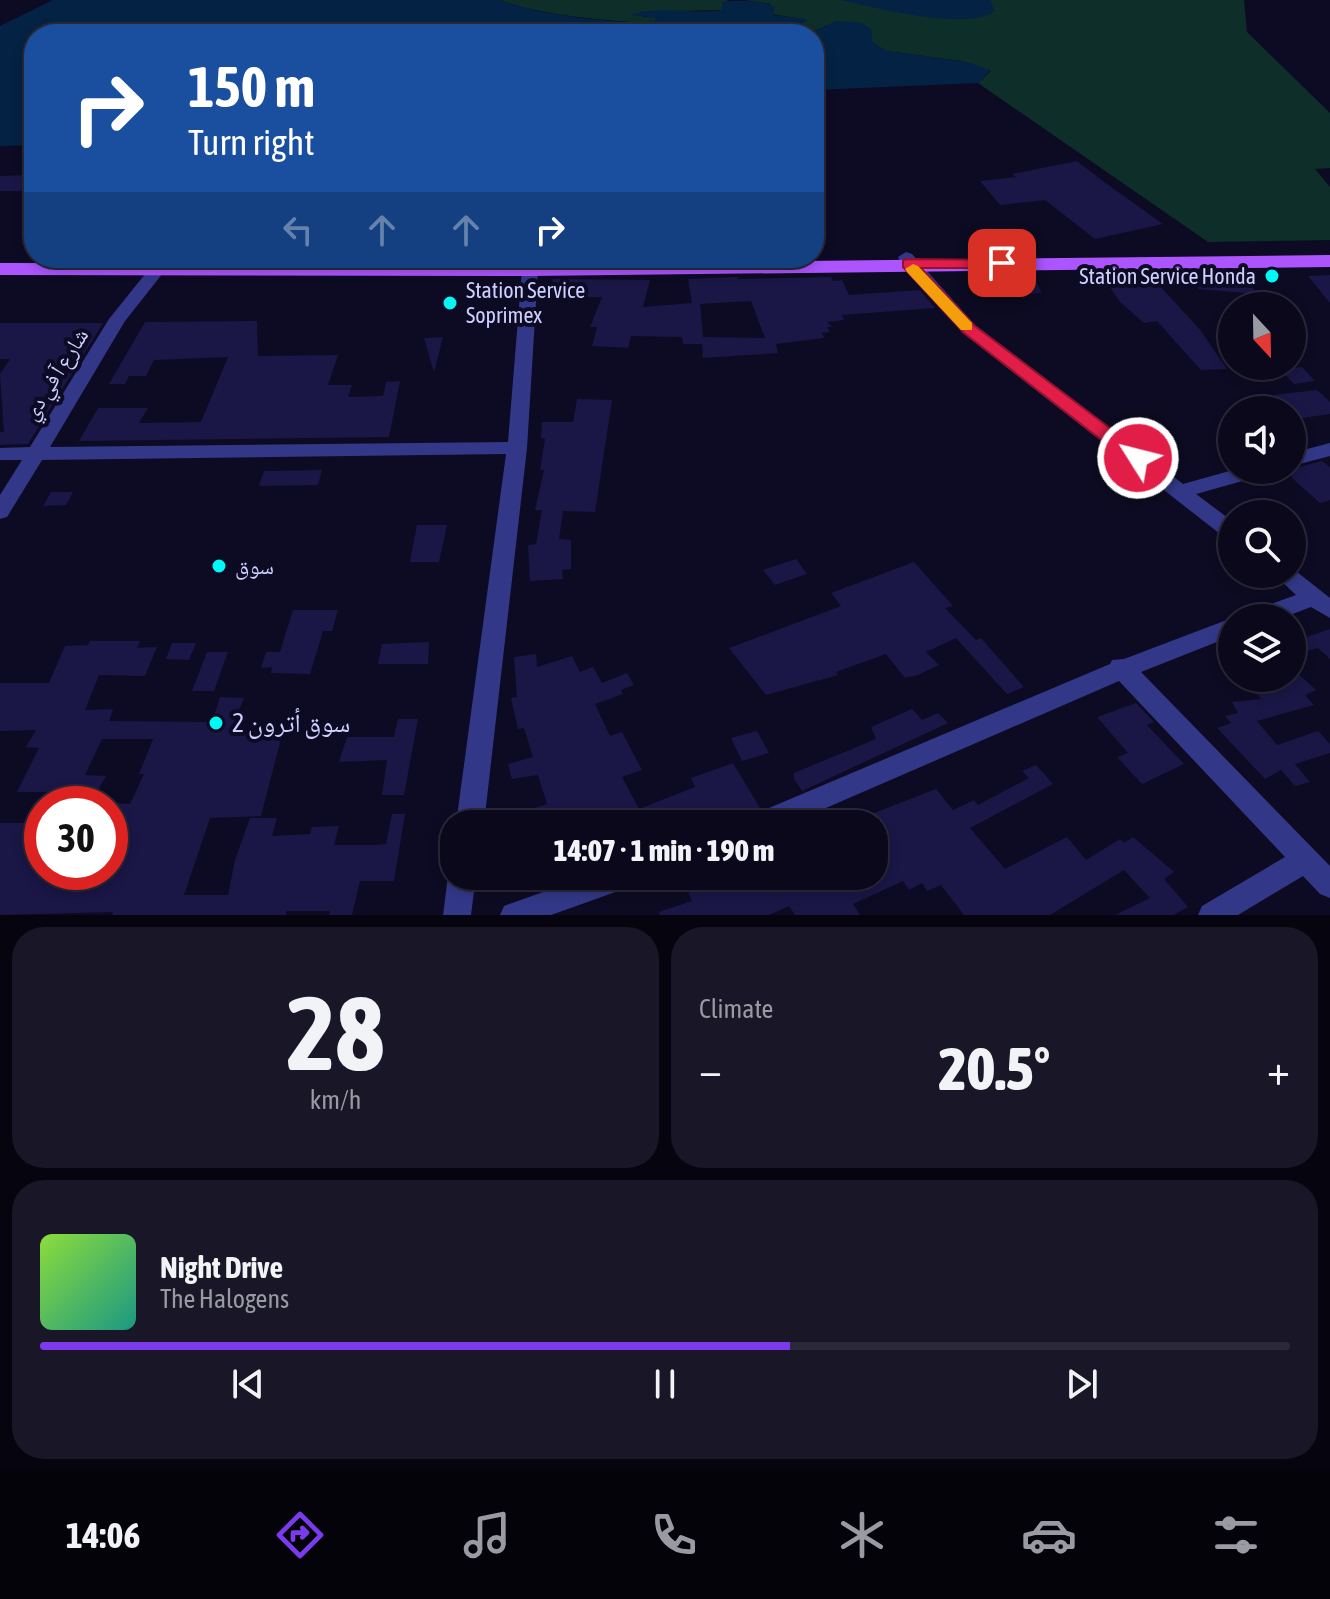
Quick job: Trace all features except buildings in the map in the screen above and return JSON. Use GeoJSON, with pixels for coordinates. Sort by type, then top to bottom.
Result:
{"type":"FeatureCollection","features":[{"type":"Feature","properties":{"kind":"main road"},"geometry":{"type":"LineString","coordinates":[[824,262],[1330,253]]}},
{"type":"Feature","properties":{"kind":"main road"},"geometry":{"type":"LineString","coordinates":[[824,258],[1330,261]]}},
{"type":"Feature","properties":{"kind":"main road"},"geometry":{"type":"LineString","coordinates":[[0,259],[24,260]]}},
{"type":"Feature","properties":{"kind":"main road"},"geometry":{"type":"LineString","coordinates":[[0,269],[33,268]]}},
{"type":"Feature","properties":{"kind":"main road"},"geometry":{"type":"LineString","coordinates":[[408,268],[605,268]]}},
{"type":"Feature","properties":{"kind":"street"},"geometry":{"type":"LineString","coordinates":[[907,260],[969,329],[1218,521]]}},
{"type":"Feature","properties":{"kind":"street","name":"شارع آ في دي"},"geometry":{"type":"LineString","coordinates":[[0,512],[118,319],[160,268]]}},
{"type":"Feature","properties":{"kind":"street"},"geometry":{"type":"LineString","coordinates":[[472,810],[517,448],[530,270]]}},
{"type":"Feature","properties":{"kind":"street"},"geometry":{"type":"LineString","coordinates":[[0,454],[517,448]]}},
{"type":"Feature","properties":{"kind":"street"},"geometry":{"type":"LineString","coordinates":[[1306,456],[1330,449]]}},
{"type":"Feature","properties":{"kind":"street"},"geometry":{"type":"LineString","coordinates":[[1182,491],[1218,481]]}},
{"type":"Feature","properties":{"kind":"street"},"geometry":{"type":"LineString","coordinates":[[1303,588],[1322,603]]}},
{"type":"Feature","properties":{"kind":"street"},"geometry":{"type":"LineString","coordinates":[[794,810],[1121,667],[1218,632]]}},
{"type":"Feature","properties":{"kind":"street"},"geometry":{"type":"LineString","coordinates":[[1121,667],[1330,885]]}},
{"type":"Feature","properties":{"kind":"street"},"geometry":{"type":"LineString","coordinates":[[1212,915],[1306,860]]}},
{"type":"Feature","properties":{"kind":"street"},"geometry":{"type":"LineString","coordinates":[[457,915],[460,890]]}},
{"type":"Feature","properties":{"kind":"street"},"geometry":{"type":"LineString","coordinates":[[514,915],[585,890]]}},
{"type":"Feature","properties":{"kind":"green space"},"geometry":{"type":"Polygon","coordinates":[[[499,0],[728,0],[723,10],[640,12],[643,17],[657,17],[655,22],[648,23],[554,14],[499,0]]]}},
{"type":"Feature","properties":{"kind":"green space"},"geometry":{"type":"Polygon","coordinates":[[[744,0],[1244,0],[1247,32],[1330,113],[1330,168],[1315,169],[1330,187],[1330,240],[1208,242],[978,83],[991,71],[962,61],[886,51],[872,42],[871,37],[837,21],[824,27],[824,24],[800,24],[806,20],[772,14],[770,4],[744,0]]]}},
{"type":"Feature","properties":{"kind":"water"},"geometry":{"type":"Polygon","coordinates":[[[53,0],[499,0],[572,17],[648,23],[655,22],[657,18],[631,15],[653,11],[722,10],[722,2],[742,1],[775,7],[773,15],[807,19],[800,24],[24,24],[24,145],[0,146],[0,26],[53,0]]]}},
{"type":"Feature","properties":{"kind":"water"},"geometry":{"type":"Polygon","coordinates":[[[840,0],[990,0],[995,11],[982,17],[943,19],[840,0]]]}},
{"type":"Feature","properties":{"kind":"water"},"geometry":{"type":"Polygon","coordinates":[[[837,21],[862,23],[872,30],[872,42],[886,51],[962,61],[991,70],[978,83],[824,90],[824,27],[837,21]]]}},
{"type":"Feature","properties":{"kind":"slow traffic"},"geometry":{"type":"LineString","coordinates":[[913,269],[967,327]]}},
{"type":"Feature","properties":{"kind":"place","name":"Station Service Honda"},"geometry":{"type":"Point","coordinates":[1272,276]}},
{"type":"Feature","properties":{"kind":"place","name":"Station Service Soprimex"},"geometry":{"type":"Point","coordinates":[450,303]}},
{"type":"Feature","properties":{"kind":"place","name":"سوق"},"geometry":{"type":"Point","coordinates":[219,566]}},
{"type":"Feature","properties":{"kind":"place","name":"سوق أترون 2"},"geometry":{"type":"Point","coordinates":[216,723]}},
{"type":"Feature","properties":{"kind":"route"},"geometry":{"type":"LineString","coordinates":[[1002,263],[908,263],[937,298],[969,329],[1071,410],[1138,458]]}}]}
